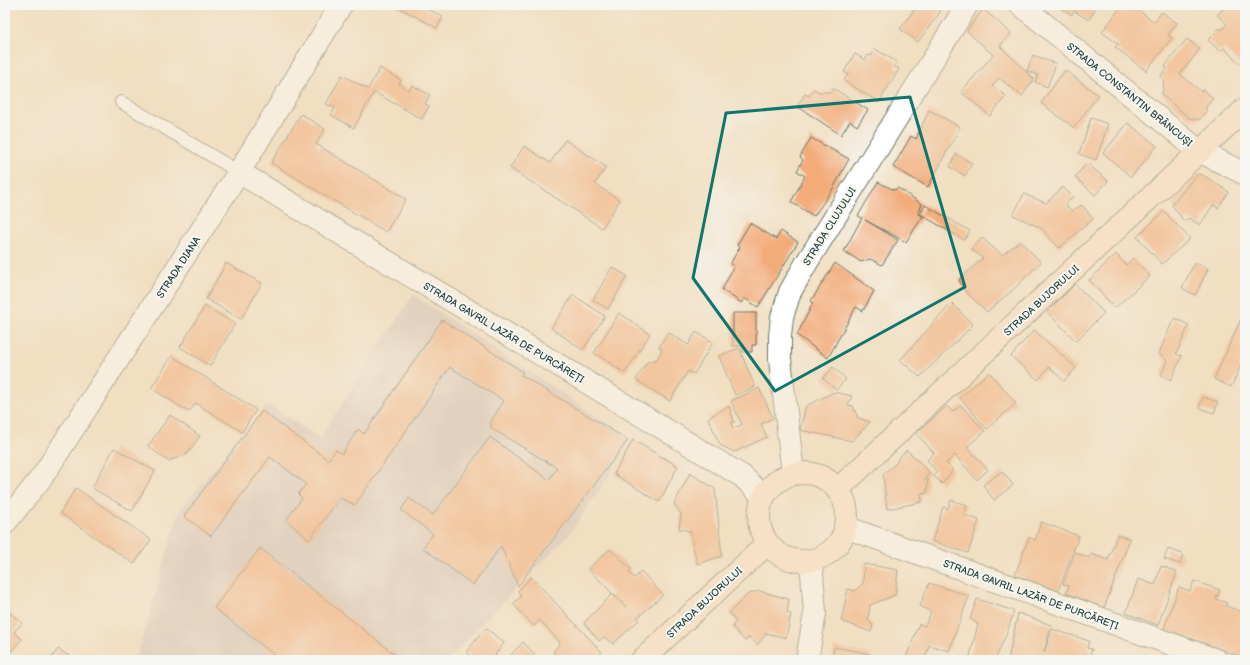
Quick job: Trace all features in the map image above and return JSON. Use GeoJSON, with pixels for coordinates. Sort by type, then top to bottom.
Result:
{"type":"FeatureCollection","features":[{"type":"Feature","properties":{"kind":"street","name":"STRADA DIANA"},"geometry":{"type":"LineString","coordinates":[[5,523],[42,477],[239,172],[341,5]]}},
{"type":"Feature","properties":{"kind":"street","name":"STRADA CLUJULUI"},"geometry":{"type":"LineString","coordinates":[[793,474],[780,359],[782,318],[790,292],[807,262],[968,5]]}},
{"type":"Feature","properties":{"kind":"street","name":"STRADA CONSTANTIN BRÂNCUȘI"},"geometry":{"type":"LineString","coordinates":[[1021,5],[1199,151],[1245,174]]}},
{"type":"Feature","properties":{"kind":"street","name":"STRADA BUJORULUI"},"geometry":{"type":"LineString","coordinates":[[837,490],[1245,109]]}},
{"type":"Feature","properties":{"kind":"street","name":"STRADA GAVRIL LAZĂR DE PURCĂREȚI"},"geometry":{"type":"LineString","coordinates":[[239,172],[742,476],[764,497]]}},
{"type":"Feature","properties":{"kind":"street"},"geometry":{"type":"LineString","coordinates":[[805,473],[817,476],[828,482],[837,490],[844,502],[846,514],[845,527],[841,539],[833,549],[823,556],[811,561],[799,561],[787,559],[776,553],[767,544],[761,533],[759,508],[771,487],[781,479],[793,474],[805,473]]}},
{"type":"Feature","properties":{"kind":"street","name":"STRADA GAVRIL LAZĂR DE PURCĂREȚI"},"geometry":{"type":"LineString","coordinates":[[845,527],[1216,660]]}},
{"type":"Feature","properties":{"kind":"street","name":"STRADA BUJORULUI"},"geometry":{"type":"LineString","coordinates":[[642,660],[767,544]]}},
{"type":"Feature","properties":{"kind":"street"},"geometry":{"type":"LineString","coordinates":[[807,660],[815,613],[811,561]]}},
{"type":"Feature","properties":{"kind":"lane"},"geometry":{"type":"LineString","coordinates":[[121,102],[239,172]]}},
{"type":"Feature","properties":{"kind":"highlighted area"},"geometry":{"type":"Polygon","coordinates":[[[910,97],[965,287],[775,391],[693,278],[726,113],[910,97]]]}},
{"type":"Feature","properties":{"kind":"shaded area"},"geometry":{"type":"Polygon","coordinates":[[[413,295],[633,440],[568,536],[448,660],[136,660],[180,509],[262,411],[269,405],[320,438],[413,295]]]}},
{"type":"Feature","properties":{"kind":"building"},"geometry":{"type":"Polygon","coordinates":[[[394,5],[420,5],[443,17],[437,28],[394,5]]]}},
{"type":"Feature","properties":{"kind":"building"},"geometry":{"type":"Polygon","coordinates":[[[916,5],[942,5],[939,9],[940,12],[918,42],[900,29],[915,9],[916,5]]]}},
{"type":"Feature","properties":{"kind":"building"},"geometry":{"type":"Polygon","coordinates":[[[1059,5],[1097,5],[1089,20],[1074,11],[1072,15],[1058,7],[1059,5]]]}},
{"type":"Feature","properties":{"kind":"building"},"geometry":{"type":"Polygon","coordinates":[[[1122,5],[1132,5],[1154,22],[1162,12],[1177,23],[1168,35],[1172,38],[1146,71],[1115,47],[1118,44],[1102,32],[1122,5]]]}},
{"type":"Feature","properties":{"kind":"building"},"geometry":{"type":"Polygon","coordinates":[[[1227,5],[1242,5],[1245,8],[1245,60],[1240,64],[1224,48],[1220,51],[1208,40],[1220,28],[1222,30],[1227,24],[1217,15],[1227,5]]]}},
{"type":"Feature","properties":{"kind":"building"},"geometry":{"type":"Polygon","coordinates":[[[983,9],[1011,33],[1000,46],[1034,79],[1022,96],[999,78],[992,86],[1006,96],[990,116],[961,92],[993,55],[967,31],[983,9]]]}},
{"type":"Feature","properties":{"kind":"building"},"geometry":{"type":"Polygon","coordinates":[[[1187,39],[1200,49],[1180,74],[1201,92],[1203,89],[1213,98],[1205,108],[1207,110],[1199,120],[1189,118],[1162,95],[1164,80],[1160,77],[1167,68],[1165,66],[1187,39]]]}},
{"type":"Feature","properties":{"kind":"building"},"geometry":{"type":"Polygon","coordinates":[[[875,49],[897,62],[894,66],[899,69],[879,102],[844,81],[848,74],[844,72],[855,54],[865,60],[868,55],[871,56],[875,49]]]}},
{"type":"Feature","properties":{"kind":"building"},"geometry":{"type":"Polygon","coordinates":[[[1033,55],[1056,64],[1047,87],[1035,82],[1038,75],[1027,71],[1033,55]]]}},
{"type":"Feature","properties":{"kind":"building"},"geometry":{"type":"Polygon","coordinates":[[[380,68],[401,80],[399,84],[409,90],[412,85],[430,95],[425,104],[429,106],[422,119],[374,92],[354,128],[331,115],[335,108],[326,104],[342,75],[368,89],[380,68]]]}},
{"type":"Feature","properties":{"kind":"building"},"geometry":{"type":"Polygon","coordinates":[[[1065,70],[1098,95],[1074,128],[1041,103],[1065,70]]]}},
{"type":"Feature","properties":{"kind":"building"},"geometry":{"type":"Polygon","coordinates":[[[833,88],[868,110],[857,126],[850,121],[841,135],[797,106],[805,94],[809,96],[814,89],[819,92],[831,92],[833,88]]]}},
{"type":"Feature","properties":{"kind":"building"},"geometry":{"type":"Polygon","coordinates":[[[929,110],[960,127],[928,187],[893,167],[911,136],[916,139],[929,110]]]}},
{"type":"Feature","properties":{"kind":"building"},"geometry":{"type":"Polygon","coordinates":[[[301,114],[325,129],[316,144],[406,199],[386,232],[271,163],[301,114]]]}},
{"type":"Feature","properties":{"kind":"building"},"geometry":{"type":"Polygon","coordinates":[[[1091,118],[1108,124],[1096,160],[1079,154],[1091,118]]]}},
{"type":"Feature","properties":{"kind":"building"},"geometry":{"type":"Polygon","coordinates":[[[1128,123],[1157,146],[1131,177],[1103,153],[1128,123]]]}},
{"type":"Feature","properties":{"kind":"building"},"geometry":{"type":"Polygon","coordinates":[[[811,138],[849,159],[832,190],[814,216],[791,202],[805,176],[797,171],[803,160],[800,157],[811,138]]]}},
{"type":"Feature","properties":{"kind":"building"},"geometry":{"type":"Polygon","coordinates":[[[565,140],[606,167],[595,184],[620,200],[602,228],[510,168],[524,146],[550,163],[565,140]]]}},
{"type":"Feature","properties":{"kind":"building"},"geometry":{"type":"Polygon","coordinates":[[[956,154],[972,163],[965,176],[950,167],[956,154]]]}},
{"type":"Feature","properties":{"kind":"building"},"geometry":{"type":"Polygon","coordinates":[[[1087,163],[1108,181],[1095,195],[1075,177],[1087,163]]]}},
{"type":"Feature","properties":{"kind":"building"},"geometry":{"type":"Polygon","coordinates":[[[1197,174],[1203,175],[1229,192],[1218,208],[1213,205],[1200,225],[1189,218],[1184,221],[1172,205],[1197,174]]]}},
{"type":"Feature","properties":{"kind":"building"},"geometry":{"type":"Polygon","coordinates":[[[878,182],[894,190],[898,188],[922,204],[918,214],[923,216],[906,242],[865,220],[898,240],[882,265],[870,259],[861,262],[844,251],[862,218],[858,216],[878,182]]]}},
{"type":"Feature","properties":{"kind":"building"},"geometry":{"type":"Polygon","coordinates":[[[1063,187],[1073,197],[1065,204],[1071,211],[1082,205],[1093,219],[1059,248],[1041,228],[1013,215],[1024,194],[1046,203],[1063,187]]]}},
{"type":"Feature","properties":{"kind":"building"},"geometry":{"type":"Polygon","coordinates":[[[925,205],[970,231],[964,240],[920,214],[925,205]]]}},
{"type":"Feature","properties":{"kind":"building"},"geometry":{"type":"Polygon","coordinates":[[[1164,211],[1190,239],[1162,264],[1137,237],[1164,211]]]}},
{"type":"Feature","properties":{"kind":"building"},"geometry":{"type":"Polygon","coordinates":[[[750,223],[776,239],[781,231],[798,242],[758,307],[744,298],[742,303],[722,290],[734,266],[730,264],[740,247],[737,245],[750,223]]]}},
{"type":"Feature","properties":{"kind":"building"},"geometry":{"type":"Polygon","coordinates":[[[982,238],[1002,255],[1020,241],[1041,262],[1016,287],[987,312],[965,291],[959,280],[983,258],[971,249],[982,238]]]}},
{"type":"Feature","properties":{"kind":"building"},"geometry":{"type":"Polygon","coordinates":[[[1116,254],[1126,265],[1133,258],[1150,276],[1115,308],[1089,280],[1116,254]]]}},
{"type":"Feature","properties":{"kind":"building"},"geometry":{"type":"Polygon","coordinates":[[[1195,262],[1208,269],[1195,295],[1182,288],[1195,262]]]}},
{"type":"Feature","properties":{"kind":"building"},"geometry":{"type":"Polygon","coordinates":[[[226,263],[262,283],[241,319],[206,299],[226,263]]]}},
{"type":"Feature","properties":{"kind":"building"},"geometry":{"type":"Polygon","coordinates":[[[835,263],[874,291],[863,311],[856,307],[828,358],[797,335],[813,303],[811,301],[835,263]]]}},
{"type":"Feature","properties":{"kind":"building"},"geometry":{"type":"Polygon","coordinates":[[[612,267],[627,276],[608,309],[593,300],[612,267]]]}},
{"type":"Feature","properties":{"kind":"building"},"geometry":{"type":"Polygon","coordinates":[[[1075,284],[1104,313],[1076,341],[1047,312],[1075,284]]]}},
{"type":"Feature","properties":{"kind":"building"},"geometry":{"type":"Polygon","coordinates":[[[573,295],[605,316],[583,350],[551,328],[573,295]]]}},
{"type":"Feature","properties":{"kind":"building"},"geometry":{"type":"Polygon","coordinates":[[[952,303],[973,325],[920,377],[900,360],[952,303]]]}},
{"type":"Feature","properties":{"kind":"building"},"geometry":{"type":"Polygon","coordinates":[[[205,306],[235,324],[210,366],[180,347],[205,306]]]}},
{"type":"Feature","properties":{"kind":"building"},"geometry":{"type":"Polygon","coordinates":[[[1245,310],[1245,356],[1231,387],[1214,379],[1245,310]]]}},
{"type":"Feature","properties":{"kind":"building"},"geometry":{"type":"Polygon","coordinates":[[[619,313],[650,334],[625,373],[594,353],[619,313]]]}},
{"type":"Feature","properties":{"kind":"building"},"geometry":{"type":"Polygon","coordinates":[[[733,313],[756,313],[756,345],[752,345],[752,352],[742,352],[742,346],[733,346],[733,313]]]}},
{"type":"Feature","properties":{"kind":"building"},"geometry":{"type":"Polygon","coordinates":[[[1174,318],[1189,325],[1176,354],[1182,356],[1171,380],[1161,375],[1167,361],[1159,353],[1174,318]]]}},
{"type":"Feature","properties":{"kind":"building"},"geometry":{"type":"Polygon","coordinates":[[[442,320],[523,372],[521,375],[628,440],[518,586],[501,546],[473,585],[423,548],[433,534],[401,510],[409,498],[433,515],[490,437],[549,480],[557,468],[491,428],[491,421],[504,401],[450,367],[355,505],[340,498],[309,540],[286,520],[302,498],[298,494],[306,484],[270,457],[211,536],[184,516],[262,411],[328,460],[336,450],[342,454],[358,429],[364,434],[442,320]]]}},
{"type":"Feature","properties":{"kind":"building"},"geometry":{"type":"Polygon","coordinates":[[[1034,330],[1076,368],[1064,381],[1049,367],[1038,380],[1011,356],[1034,330]]]}},
{"type":"Feature","properties":{"kind":"building"},"geometry":{"type":"Polygon","coordinates":[[[668,332],[688,345],[696,332],[713,342],[694,374],[688,371],[670,401],[636,380],[647,362],[657,359],[662,349],[659,347],[668,332]]]}},
{"type":"Feature","properties":{"kind":"building"},"geometry":{"type":"Polygon","coordinates":[[[739,348],[755,387],[735,395],[719,356],[739,348]]]}},
{"type":"Feature","properties":{"kind":"building"},"geometry":{"type":"Polygon","coordinates":[[[172,356],[256,410],[242,432],[196,403],[189,412],[151,388],[172,356]]]}},
{"type":"Feature","properties":{"kind":"building"},"geometry":{"type":"Polygon","coordinates":[[[833,367],[846,379],[836,390],[823,378],[833,367]]]}},
{"type":"Feature","properties":{"kind":"building"},"geometry":{"type":"Polygon","coordinates":[[[989,372],[1016,403],[987,429],[960,398],[989,372]]]}},
{"type":"Feature","properties":{"kind":"building"},"geometry":{"type":"Polygon","coordinates":[[[759,388],[773,418],[761,424],[767,437],[734,452],[720,445],[708,418],[729,406],[734,422],[731,423],[733,428],[742,425],[731,401],[759,388]]]}},
{"type":"Feature","properties":{"kind":"building"},"geometry":{"type":"Polygon","coordinates":[[[834,392],[852,396],[848,405],[853,406],[858,418],[870,422],[852,441],[800,430],[806,406],[834,392]]]}},
{"type":"Feature","properties":{"kind":"building"},"geometry":{"type":"Polygon","coordinates":[[[1203,397],[1218,402],[1214,413],[1199,408],[1203,397]]]}},
{"type":"Feature","properties":{"kind":"building"},"geometry":{"type":"Polygon","coordinates":[[[961,405],[985,431],[967,447],[988,470],[977,480],[955,455],[946,463],[953,470],[942,484],[934,476],[937,472],[927,460],[934,453],[916,433],[947,406],[952,412],[961,405]]]}},
{"type":"Feature","properties":{"kind":"building"},"geometry":{"type":"Polygon","coordinates":[[[170,415],[200,436],[187,454],[168,461],[148,446],[170,415]]]}},
{"type":"Feature","properties":{"kind":"building"},"geometry":{"type":"Polygon","coordinates":[[[633,440],[678,466],[659,502],[614,474],[633,440]]]}},
{"type":"Feature","properties":{"kind":"building"},"geometry":{"type":"Polygon","coordinates":[[[114,448],[155,471],[132,511],[92,488],[114,448]]]}},
{"type":"Feature","properties":{"kind":"building"},"geometry":{"type":"Polygon","coordinates":[[[907,450],[930,473],[924,479],[928,479],[927,493],[921,494],[922,502],[887,509],[883,474],[898,461],[897,459],[907,450]]]}},
{"type":"Feature","properties":{"kind":"building"},"geometry":{"type":"Polygon","coordinates":[[[1002,471],[1013,485],[994,500],[983,485],[1002,471]]]}},
{"type":"Feature","properties":{"kind":"building"},"geometry":{"type":"Polygon","coordinates":[[[690,473],[715,489],[722,556],[697,564],[690,531],[679,529],[681,514],[674,504],[690,473]]]}},
{"type":"Feature","properties":{"kind":"building"},"geometry":{"type":"Polygon","coordinates":[[[76,488],[151,540],[134,564],[60,513],[76,488]]]}},
{"type":"Feature","properties":{"kind":"building"},"geometry":{"type":"Polygon","coordinates":[[[951,500],[967,505],[964,515],[979,520],[968,553],[932,541],[943,507],[948,509],[951,500]]]}},
{"type":"Feature","properties":{"kind":"building"},"geometry":{"type":"Polygon","coordinates":[[[1041,522],[1079,536],[1058,591],[1015,575],[1029,537],[1035,540],[1041,522]]]}},
{"type":"Feature","properties":{"kind":"building"},"geometry":{"type":"Polygon","coordinates":[[[1117,535],[1130,539],[1104,608],[1066,593],[1069,586],[1063,584],[1075,552],[1089,558],[1091,554],[1108,560],[1117,535]]]}},
{"type":"Feature","properties":{"kind":"building"},"geometry":{"type":"Polygon","coordinates":[[[260,548],[402,660],[281,660],[214,608],[260,548]]]}},
{"type":"Feature","properties":{"kind":"building"},"geometry":{"type":"Polygon","coordinates":[[[610,549],[631,569],[629,573],[635,578],[641,571],[663,595],[637,618],[639,620],[613,644],[604,637],[599,641],[584,623],[612,594],[626,607],[588,569],[610,549]]]}},
{"type":"Feature","properties":{"kind":"building"},"geometry":{"type":"Polygon","coordinates":[[[1168,549],[1183,554],[1180,564],[1164,559],[1168,549]]]}},
{"type":"Feature","properties":{"kind":"building"},"geometry":{"type":"Polygon","coordinates":[[[864,564],[898,570],[895,595],[870,605],[868,620],[873,625],[871,632],[841,621],[848,589],[855,591],[863,583],[864,564]]]}},
{"type":"Feature","properties":{"kind":"building"},"geometry":{"type":"Polygon","coordinates":[[[1161,566],[1177,572],[1158,625],[1126,613],[1138,579],[1155,585],[1161,566]]]}},
{"type":"Feature","properties":{"kind":"building"},"geometry":{"type":"Polygon","coordinates":[[[531,577],[602,652],[593,660],[560,660],[553,652],[560,643],[540,620],[534,626],[513,604],[521,596],[518,591],[531,577]]]}},
{"type":"Feature","properties":{"kind":"building"},"geometry":{"type":"Polygon","coordinates":[[[1194,581],[1220,590],[1216,599],[1227,603],[1226,606],[1245,613],[1245,658],[1164,629],[1179,587],[1190,591],[1194,581]]]}},
{"type":"Feature","properties":{"kind":"building"},"geometry":{"type":"Polygon","coordinates":[[[929,583],[969,596],[949,651],[929,645],[925,660],[905,660],[919,624],[925,626],[931,612],[920,606],[929,583]]]}},
{"type":"Feature","properties":{"kind":"building"},"geometry":{"type":"Polygon","coordinates":[[[759,591],[789,599],[787,613],[791,614],[786,638],[767,633],[757,645],[749,637],[745,641],[732,627],[736,621],[729,613],[748,594],[759,591]]]}},
{"type":"Feature","properties":{"kind":"building"},"geometry":{"type":"Polygon","coordinates":[[[977,599],[1014,611],[1006,635],[995,660],[980,660],[970,656],[978,624],[970,619],[977,599]]]}},
{"type":"Feature","properties":{"kind":"building"},"geometry":{"type":"Polygon","coordinates":[[[5,609],[22,623],[14,632],[22,639],[5,659],[5,609]]]}},
{"type":"Feature","properties":{"kind":"building"},"geometry":{"type":"Polygon","coordinates":[[[1018,613],[1051,625],[1044,653],[1052,629],[1089,641],[1087,648],[1092,649],[1089,660],[1044,660],[1037,656],[1036,660],[1008,660],[1018,613]]]}},
{"type":"Feature","properties":{"kind":"building"},"geometry":{"type":"Polygon","coordinates":[[[486,628],[504,643],[495,655],[501,660],[476,660],[466,652],[486,628]]]}},
{"type":"Feature","properties":{"kind":"building"},"geometry":{"type":"Polygon","coordinates":[[[523,642],[540,660],[510,660],[508,658],[523,642]]]}},
{"type":"Feature","properties":{"kind":"building"},"geometry":{"type":"Polygon","coordinates":[[[834,647],[871,654],[869,660],[832,660],[834,647]]]}},
{"type":"Feature","properties":{"kind":"building"},"geometry":{"type":"Polygon","coordinates":[[[58,649],[74,659],[50,660],[58,649]]]}}]}
